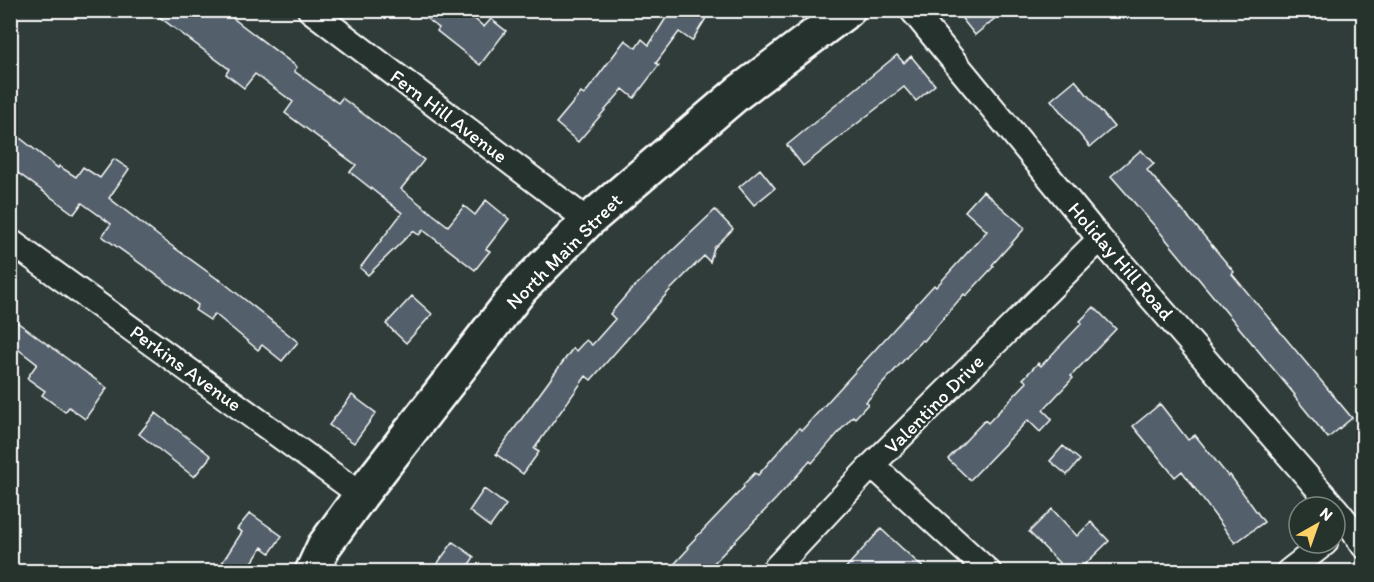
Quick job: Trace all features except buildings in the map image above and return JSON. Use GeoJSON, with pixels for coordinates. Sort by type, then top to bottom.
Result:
{"type":"FeatureCollection","features":[{"type":"Feature","properties":{"kind":"main road","name":"North Main Street"},"geometry":{"type":"LineString","coordinates":[[312,572],[324,546],[521,290],[588,221],[739,92],[848,10]]}},
{"type":"Feature","properties":{"kind":"street","name":"Fern Hill Avenue"},"geometry":{"type":"LineString","coordinates":[[310,10],[588,221]]}},
{"type":"Feature","properties":{"kind":"street","name":"Holiday Hill Road"},"geometry":{"type":"LineString","coordinates":[[912,10],[1100,239],[1318,495]]}},
{"type":"Feature","properties":{"kind":"street","name":"Valentino Drive"},"geometry":{"type":"LineString","coordinates":[[772,572],[872,465],[1100,239]]}},
{"type":"Feature","properties":{"kind":"street","name":"Perkins Avenue"},"geometry":{"type":"LineString","coordinates":[[10,241],[362,495]]}},
{"type":"Feature","properties":{"kind":"street"},"geometry":{"type":"LineString","coordinates":[[872,465],[989,572]]}},
{"type":"Feature","properties":{"kind":"street","name":"Holiday Hill Road"},"geometry":{"type":"LineString","coordinates":[[1347,528],[1364,546]]}},
{"type":"Feature","properties":{"kind":"street"},"geometry":{"type":"LineString","coordinates":[[1288,572],[1310,555]]}}]}
